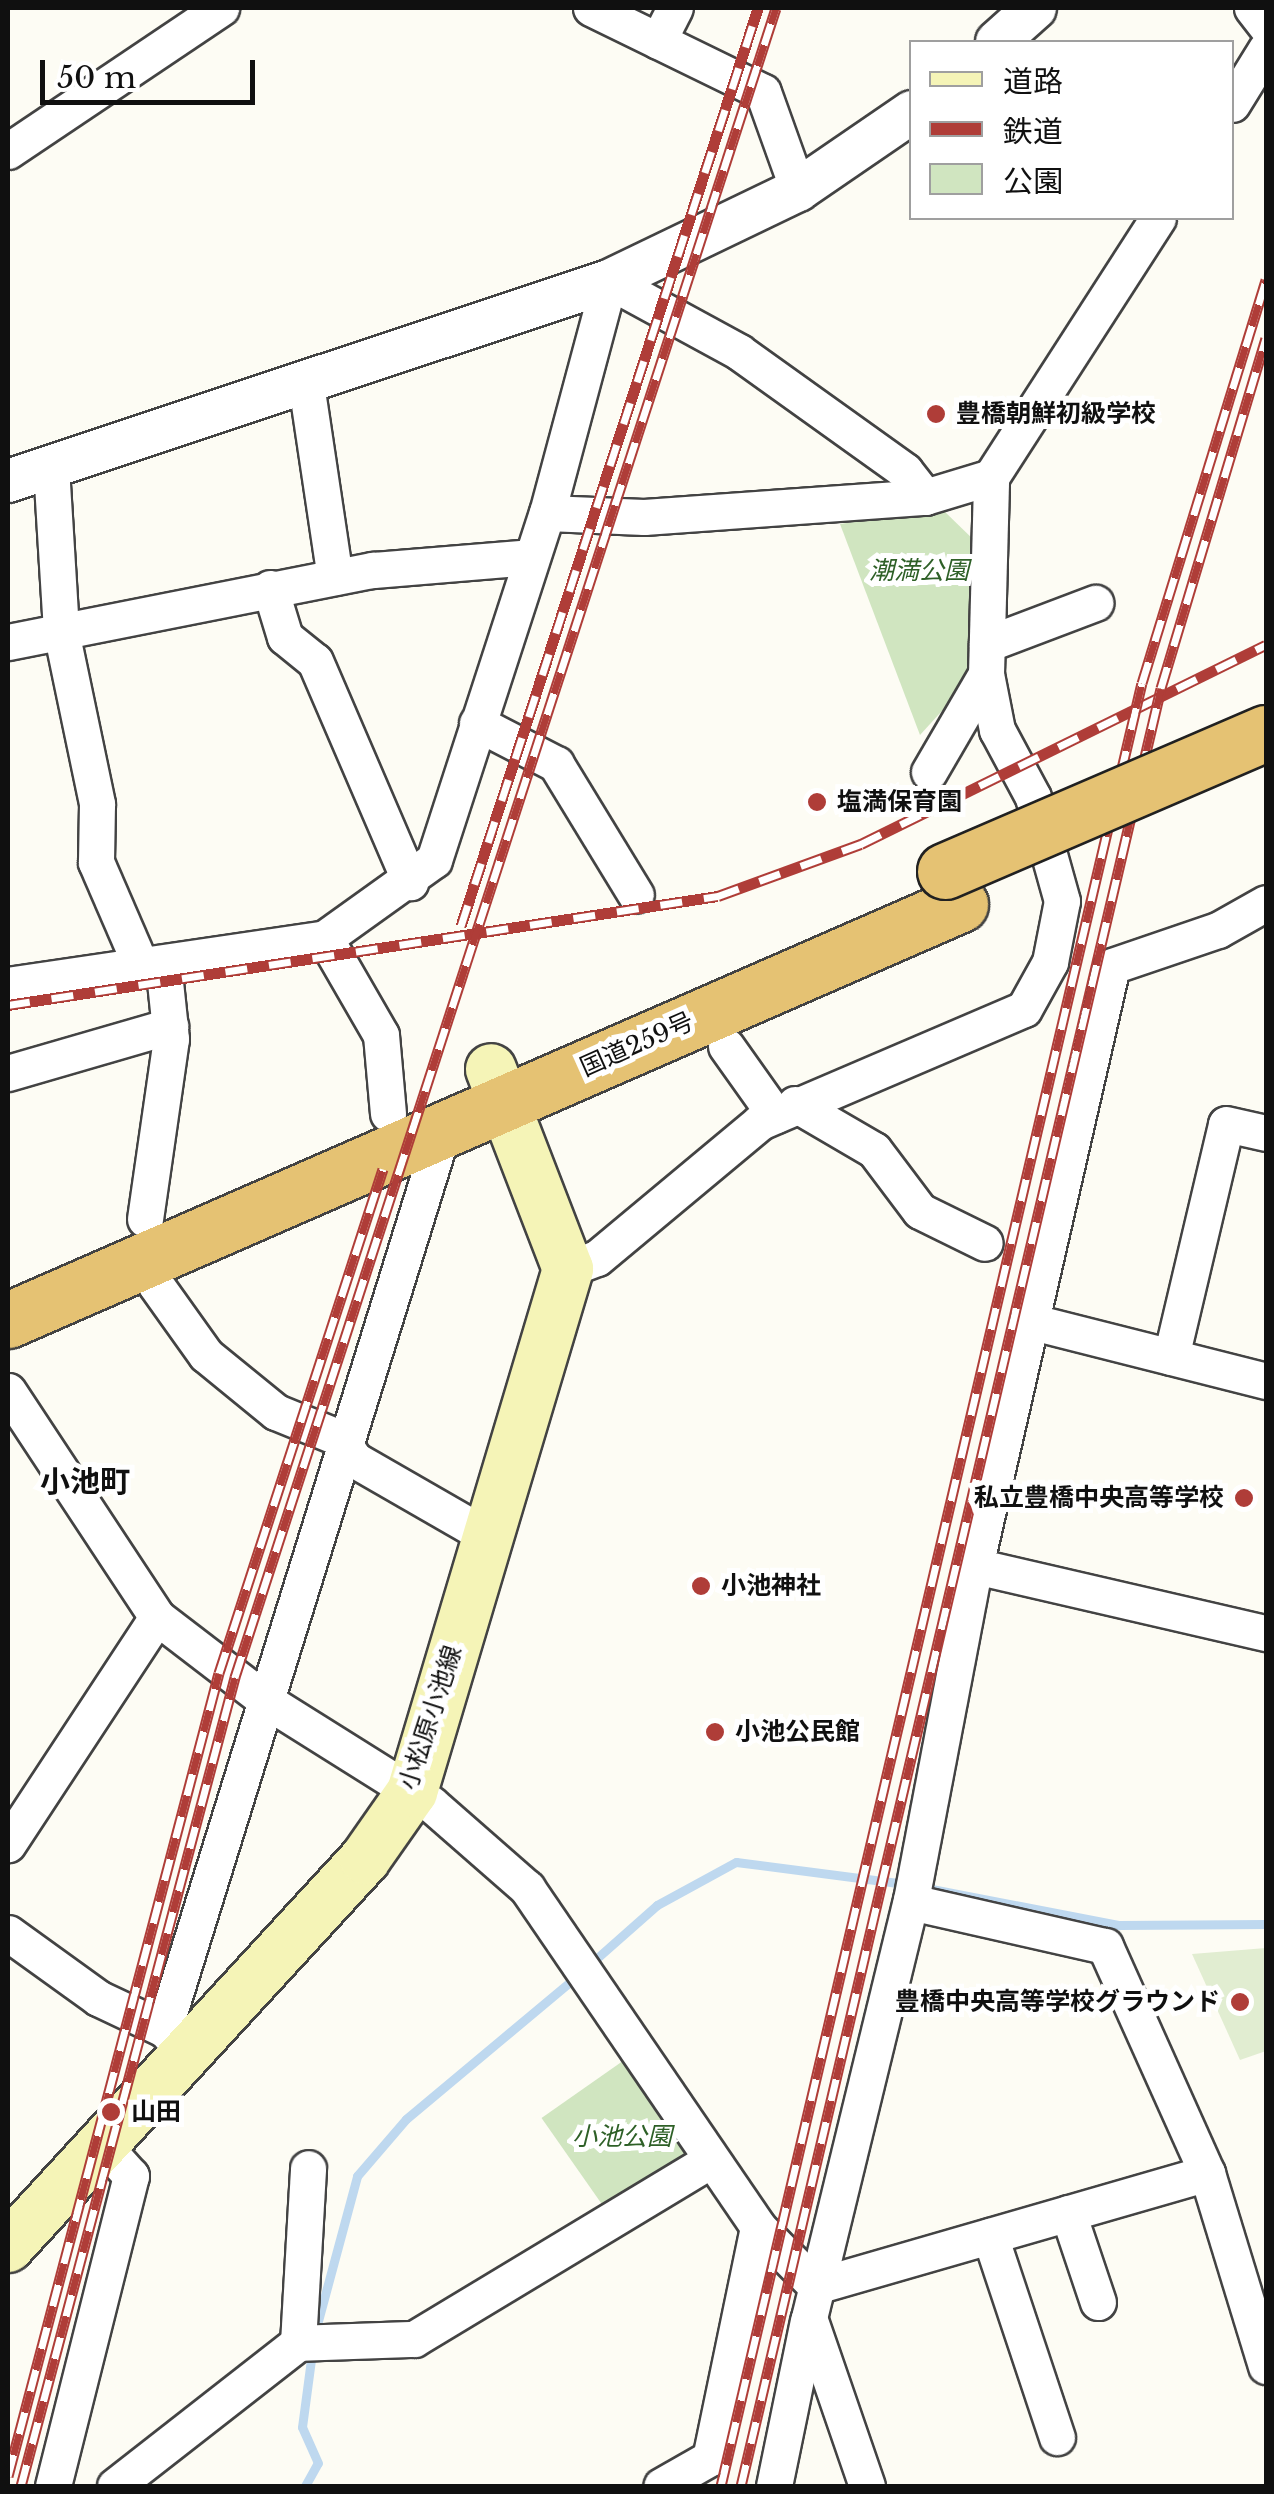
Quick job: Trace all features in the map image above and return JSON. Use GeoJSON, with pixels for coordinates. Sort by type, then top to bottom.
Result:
{"type":"FeatureCollection","features":[{"type":"Feature","properties":{"kind":"highway","name":"国道259号"},"geometry":{"type":"LineString","coordinates":[[8,1320],[148,1238],[388,1114],[496,1087],[952,887],[1266,733]]}},
{"type":"Feature","properties":{"kind":"highway","name":"国道259号"},"geometry":{"type":"LineString","coordinates":[[952,887],[1266,772]]}},
{"type":"Feature","properties":{"kind":"highway","name":"国道259号"},"geometry":{"type":"LineString","coordinates":[[8,1278],[148,1238],[443,1130],[496,1087]]}},
{"type":"Feature","properties":{"kind":"main road"},"geometry":{"type":"LineString","coordinates":[[496,1087],[568,1269]]}},
{"type":"Feature","properties":{"kind":"main road","name":"小松原小池線"},"geometry":{"type":"LineString","coordinates":[[8,2247],[103,2145],[175,2042],[365,1859],[412,1792],[568,1269]]}},
{"type":"Feature","properties":{"kind":"street"},"geometry":{"type":"LineString","coordinates":[[8,151],[221,8]]}},
{"type":"Feature","properties":{"kind":"street"},"geometry":{"type":"LineString","coordinates":[[591,8],[763,92],[798,190]]}},
{"type":"Feature","properties":{"kind":"street"},"geometry":{"type":"LineString","coordinates":[[658,40],[675,8]]}},
{"type":"Feature","properties":{"kind":"street"},"geometry":{"type":"LineString","coordinates":[[999,40],[1035,8]]}},
{"type":"Feature","properties":{"kind":"street"},"geometry":{"type":"LineString","coordinates":[[1252,8],[1266,26]]}},
{"type":"Feature","properties":{"kind":"street"},"geometry":{"type":"LineString","coordinates":[[1234,101],[1266,49]]}},
{"type":"Feature","properties":{"kind":"street"},"geometry":{"type":"LineString","coordinates":[[8,482],[609,281],[798,190],[909,114]]}},
{"type":"Feature","properties":{"kind":"street"},"geometry":{"type":"LineString","coordinates":[[568,1269],[596,1258],[784,1109],[1004,1021],[1024,1009],[1050,962],[1062,901],[1032,797],[997,730],[986,659],[991,477],[1157,220]]}},
{"type":"Feature","properties":{"kind":"street"},"geometry":{"type":"LineString","coordinates":[[609,281],[740,352],[904,471],[925,497]]}},
{"type":"Feature","properties":{"kind":"street"},"geometry":{"type":"LineString","coordinates":[[8,985],[326,938],[410,882],[434,860],[530,557],[548,513],[609,281]]}},
{"type":"Feature","properties":{"kind":"street"},"geometry":{"type":"LineString","coordinates":[[306,384],[335,577]]}},
{"type":"Feature","properties":{"kind":"street"},"geometry":{"type":"LineString","coordinates":[[51,468],[61,632],[97,804],[96,862],[152,965],[170,1026],[148,1238],[156,1286],[206,1355],[276,1412],[340,1438],[355,1460],[487,1536]]}},
{"type":"Feature","properties":{"kind":"street"},"geometry":{"type":"LineString","coordinates":[[548,513],[644,517],[925,497],[991,477]]}},
{"type":"Feature","properties":{"kind":"street"},"geometry":{"type":"LineString","coordinates":[[8,642],[335,577],[530,557]]}},
{"type":"Feature","properties":{"kind":"street"},"geometry":{"type":"LineString","coordinates":[[270,588],[285,637],[315,661],[410,882]]}},
{"type":"Feature","properties":{"kind":"street"},"geometry":{"type":"LineString","coordinates":[[929,772],[986,659],[1095,603]]}},
{"type":"Feature","properties":{"kind":"street"},"geometry":{"type":"LineString","coordinates":[[478,723],[556,764],[636,895]]}},
{"type":"Feature","properties":{"kind":"street"},"geometry":{"type":"LineString","coordinates":[[774,2486],[812,2302],[913,1891],[975,1566],[1112,966],[1266,903]]}},
{"type":"Feature","properties":{"kind":"street"},"geometry":{"type":"LineString","coordinates":[[326,938],[380,1035],[388,1114]]}},
{"type":"Feature","properties":{"kind":"street"},"geometry":{"type":"LineString","coordinates":[[8,1073],[170,1026]]}},
{"type":"Feature","properties":{"kind":"street"},"geometry":{"type":"LineString","coordinates":[[726,1046],[784,1109],[874,1150],[920,1211],[985,1243]]}},
{"type":"Feature","properties":{"kind":"street"},"geometry":{"type":"LineString","coordinates":[[1171,1357],[1226,1124],[1266,1133]]}},
{"type":"Feature","properties":{"kind":"street"},"geometry":{"type":"LineString","coordinates":[[8,1933],[98,1998],[175,2042],[265,1700],[340,1438],[443,1130]]}},
{"type":"Feature","properties":{"kind":"street"},"geometry":{"type":"LineString","coordinates":[[1030,1321],[1266,1381]]}},
{"type":"Feature","properties":{"kind":"street"},"geometry":{"type":"LineString","coordinates":[[8,1391],[156,1617],[265,1700],[412,1792],[514,1874],[812,2302],[868,2486]]}},
{"type":"Feature","properties":{"kind":"street"},"geometry":{"type":"LineString","coordinates":[[975,1566],[1266,1633]]}},
{"type":"Feature","properties":{"kind":"street"},"geometry":{"type":"LineString","coordinates":[[8,1844],[156,1617]]}},
{"type":"Feature","properties":{"kind":"street"},"geometry":{"type":"LineString","coordinates":[[913,1891],[1105,1946],[1207,2172],[1256,2296],[1266,2366]]}},
{"type":"Feature","properties":{"kind":"street"},"geometry":{"type":"LineString","coordinates":[[53,2486],[130,2176],[103,2145]]}},
{"type":"Feature","properties":{"kind":"street"},"geometry":{"type":"LineString","coordinates":[[116,2486],[312,2342],[414,2339],[711,2160]]}},
{"type":"Feature","properties":{"kind":"street"},"geometry":{"type":"LineString","coordinates":[[308,2168],[312,2342]]}},
{"type":"Feature","properties":{"kind":"street"},"geometry":{"type":"LineString","coordinates":[[812,2302],[990,2236],[1207,2172]]}},
{"type":"Feature","properties":{"kind":"street"},"geometry":{"type":"LineString","coordinates":[[1068,2213],[1098,2302]]}},
{"type":"Feature","properties":{"kind":"street"},"geometry":{"type":"LineString","coordinates":[[661,2486],[710,2458],[758,2226]]}},
{"type":"Feature","properties":{"kind":"street"},"geometry":{"type":"LineString","coordinates":[[990,2236],[1057,2437]]}},
{"type":"Feature","properties":{"kind":"green space","name":"潮満公園"},"geometry":{"type":"Polygon","coordinates":[[[942,509],[979,545],[972,678],[920,735],[840,524],[942,509]]]}},
{"type":"Feature","properties":{"kind":"green space","name":"豊橋中央高等学校グラウンド"},"geometry":{"type":"Polygon","coordinates":[[[1266,1948],[1266,2051],[1240,2060],[1192,1954],[1266,1948]]]}},
{"type":"Feature","properties":{"kind":"green space","name":"小池公園"},"geometry":{"type":"Polygon","coordinates":[[[630,2056],[697,2151],[608,2213],[542,2118],[630,2056]]]}},
{"type":"Feature","properties":{"kind":"waterway"},"geometry":{"type":"LineString","coordinates":[[588,1966],[657,1905],[736,1862],[906,1884]]}},
{"type":"Feature","properties":{"kind":"waterway"},"geometry":{"type":"LineString","coordinates":[[921,1887],[1119,1925],[1266,1924]]}},
{"type":"Feature","properties":{"kind":"waterway"},"geometry":{"type":"LineString","coordinates":[[315,2332],[357,2176],[406,2119],[576,1977]]}},
{"type":"Feature","properties":{"kind":"waterway"},"geometry":{"type":"LineString","coordinates":[[305,2486],[318,2463],[302,2427],[312,2352]]}},
{"type":"Feature","properties":{"kind":"railway"},"geometry":{"type":"LineString","coordinates":[[461,926],[758,8]]}},
{"type":"Feature","properties":{"kind":"railway"},"geometry":{"type":"LineString","coordinates":[[21,2486],[235,1677],[776,8]]}},
{"type":"Feature","properties":{"kind":"railway"},"geometry":{"type":"LineString","coordinates":[[721,2486],[1142,683],[1266,280]]}},
{"type":"Feature","properties":{"kind":"railway"},"geometry":{"type":"LineString","coordinates":[[741,2486],[1161,688],[1266,338]]}},
{"type":"Feature","properties":{"kind":"railway"},"geometry":{"type":"LineString","coordinates":[[8,1005],[718,896],[861,844],[1266,645]]}},
{"type":"Feature","properties":{"kind":"railway"},"geometry":{"type":"LineString","coordinates":[[8,2476],[219,1673],[383,1169]]}},
{"type":"Feature","properties":{"kind":"place","name":"豊橋朝鮮初級学校"},"geometry":{"type":"Point","coordinates":[936,414]}},
{"type":"Feature","properties":{"kind":"place","name":"塩満保育園"},"geometry":{"type":"Point","coordinates":[817,802]}},
{"type":"Feature","properties":{"kind":"place","name":"私立豊橋中央高等学校"},"geometry":{"type":"Point","coordinates":[1244,1498]}},
{"type":"Feature","properties":{"kind":"place","name":"小池神社"},"geometry":{"type":"Point","coordinates":[701,1586]}},
{"type":"Feature","properties":{"kind":"place","name":"小池公民館"},"geometry":{"type":"Point","coordinates":[715,1732]}},
{"type":"Feature","properties":{"kind":"place","name":"豊橋中央高等学校グラウンド"},"geometry":{"type":"Point","coordinates":[1240,2002]}},
{"type":"Feature","properties":{"kind":"place","name":"山田"},"geometry":{"type":"Point","coordinates":[111,2112]}},
{"type":"Feature","properties":{"kind":"district","name":"小池町"},"geometry":{"type":"Point","coordinates":[85,1482]}}]}
